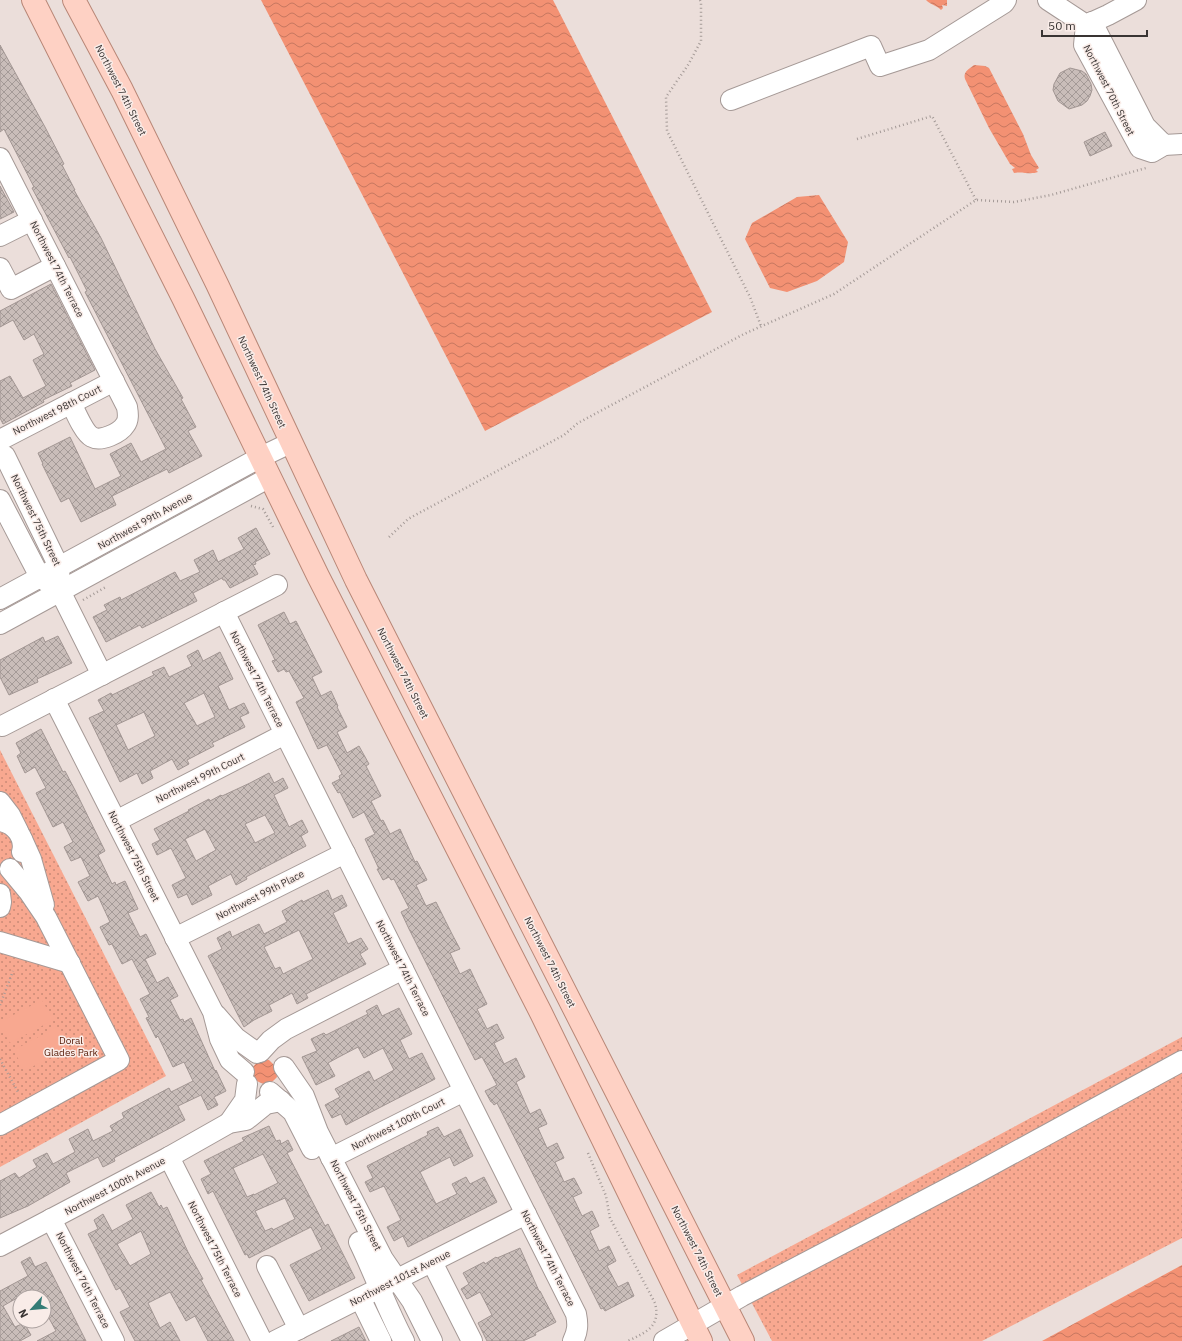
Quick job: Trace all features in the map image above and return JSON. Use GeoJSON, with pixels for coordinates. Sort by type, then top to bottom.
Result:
{"type":"FeatureCollection","features":[{"type":"Feature","properties":{"kind":"main road"},"geometry":{"type":"LineString","coordinates":[[33,0],[183,298],[318,576],[541,1013],[697,1333]]}},
{"type":"Feature","properties":{"kind":"main road","name":"Northwest 74th Street"},"geometry":{"type":"LineString","coordinates":[[74,0],[122,90],[183,215],[363,594],[743,1341]]}},
{"type":"Feature","properties":{"kind":"street"},"geometry":{"type":"LineString","coordinates":[[731,100],[871,46],[880,66],[929,50],[1004,3],[1006,0]]}},
{"type":"Feature","properties":{"kind":"street"},"geometry":{"type":"LineString","coordinates":[[1048,0],[1089,23],[1136,0]]}},
{"type":"Feature","properties":{"kind":"street","name":"Northwest 70th Street"},"geometry":{"type":"LineString","coordinates":[[1089,23],[1084,45],[1140,148],[1152,152],[1173,145]]}},
{"type":"Feature","properties":{"kind":"street","name":"Northwest 74th Terrace"},"geometry":{"type":"LineString","coordinates":[[0,158],[114,381]]}},
{"type":"Feature","properties":{"kind":"street"},"geometry":{"type":"LineString","coordinates":[[0,236],[32,220]]}},
{"type":"Feature","properties":{"kind":"street"},"geometry":{"type":"LineString","coordinates":[[0,268],[11,289],[55,266]]}},
{"type":"Feature","properties":{"kind":"street"},"geometry":{"type":"LineString","coordinates":[[71,403],[86,431],[92,437],[97,439],[106,438],[125,426],[128,418],[127,407],[114,381]]}},
{"type":"Feature","properties":{"kind":"street","name":"Northwest 98th Court"},"geometry":{"type":"LineString","coordinates":[[0,440],[114,381]]}},
{"type":"Feature","properties":{"kind":"street","name":"Northwest 99th Avenue"},"geometry":{"type":"LineString","coordinates":[[0,599],[261,457],[290,443]]}},
{"type":"Feature","properties":{"kind":"street","name":"Northwest 75th Street"},"geometry":{"type":"LineString","coordinates":[[0,453],[5,456],[7,474],[59,567],[64,600],[102,675]]}},
{"type":"Feature","properties":{"kind":"street","name":"Northwest 99th Avenue"},"geometry":{"type":"LineString","coordinates":[[0,624],[64,600],[270,477]]}},
{"type":"Feature","properties":{"kind":"street","name":"Northwest 75th Street"},"geometry":{"type":"LineString","coordinates":[[0,500],[40,577],[64,600]]}},
{"type":"Feature","properties":{"kind":"street"},"geometry":{"type":"LineString","coordinates":[[2,726],[277,585]]}},
{"type":"Feature","properties":{"kind":"street","name":"Northwest 74th Terrace"},"geometry":{"type":"LineString","coordinates":[[224,612],[576,1314],[576,1333]]}},
{"type":"Feature","properties":{"kind":"street","name":"Northwest 75th Street"},"geometry":{"type":"LineString","coordinates":[[54,699],[213,1012],[220,1039],[230,1060],[245,1078]]}},
{"type":"Feature","properties":{"kind":"street","name":"Northwest 99th Court"},"geometry":{"type":"LineString","coordinates":[[116,821],[285,734]]}},
{"type":"Feature","properties":{"kind":"street"},"geometry":{"type":"LineString","coordinates":[[0,802],[10,815],[31,859],[44,902],[46,917]]}},
{"type":"Feature","properties":{"kind":"street"},"geometry":{"type":"LineString","coordinates":[[0,821],[12,825],[20,835],[23,848],[22,856],[17,864],[5,871],[29,892],[46,917],[119,1060],[0,1126]]}},
{"type":"Feature","properties":{"kind":"street","name":"Northwest 99th Place"},"geometry":{"type":"LineString","coordinates":[[176,938],[345,853]]}},
{"type":"Feature","properties":{"kind":"street"},"geometry":{"type":"LineString","coordinates":[[0,942],[70,963]]}},
{"type":"Feature","properties":{"kind":"street"},"geometry":{"type":"LineString","coordinates":[[298,1023],[285,1046],[282,1064],[283,1079],[276,1089],[276,1097],[258,1092],[245,1078],[245,1065],[248,1060],[286,1029],[403,970]]}},
{"type":"Feature","properties":{"kind":"street","name":"Northwest 75th Street"},"geometry":{"type":"LineString","coordinates":[[213,1012],[236,1038],[258,1053]]}},
{"type":"Feature","properties":{"kind":"street"},"geometry":{"type":"LineString","coordinates":[[258,1053],[271,1053],[277,1056],[282,1064]]}},
{"type":"Feature","properties":{"kind":"street"},"geometry":{"type":"LineString","coordinates":[[664,1341],[697,1333],[725,1306],[973,1175],[1182,1061]]}},
{"type":"Feature","properties":{"kind":"street","name":"Northwest 75th Street"},"geometry":{"type":"LineString","coordinates":[[282,1064],[304,1096],[318,1132],[383,1260],[389,1283],[391,1316],[401,1336]]}},
{"type":"Feature","properties":{"kind":"street","name":"Northwest 100th Avenue"},"geometry":{"type":"LineString","coordinates":[[229,1123],[245,1100],[245,1078]]}},
{"type":"Feature","properties":{"kind":"street","name":"Northwest 100th Court"},"geometry":{"type":"LineString","coordinates":[[332,1158],[464,1091]]}},
{"type":"Feature","properties":{"kind":"street","name":"Northwest 75th Street"},"geometry":{"type":"LineString","coordinates":[[276,1097],[293,1112],[298,1120],[371,1266],[389,1283],[412,1301],[432,1341]]}},
{"type":"Feature","properties":{"kind":"street","name":"Northwest 100th Avenue"},"geometry":{"type":"LineString","coordinates":[[0,1246],[169,1157],[229,1123],[246,1120],[276,1097]]}},
{"type":"Feature","properties":{"kind":"street","name":"Northwest 75th Terrace"},"geometry":{"type":"LineString","coordinates":[[169,1157],[262,1341]]}},
{"type":"Feature","properties":{"kind":"street","name":"Northwest 101st Avenue"},"geometry":{"type":"LineString","coordinates":[[275,1341],[526,1214]]}},
{"type":"Feature","properties":{"kind":"street","name":"Northwest 76th Terrace"},"geometry":{"type":"LineString","coordinates":[[51,1219],[114,1341]]}},
{"type":"Feature","properties":{"kind":"street"},"geometry":{"type":"LineString","coordinates":[[432,1262],[472,1341]]}},
{"type":"Feature","properties":{"kind":"street"},"geometry":{"type":"LineString","coordinates":[[266,1266],[299,1329]]}},
{"type":"Feature","properties":{"kind":"street"},"geometry":{"type":"LineString","coordinates":[[360,1298],[381,1341]]}},
{"type":"Feature","properties":{"kind":"street"},"geometry":{"type":"LineString","coordinates":[[401,1336],[421,1319]]}},
{"type":"Feature","properties":{"kind":"path"},"geometry":{"type":"LineString","coordinates":[[700,0],[701,40],[688,65],[666,97],[667,131],[750,297],[761,326]]}},
{"type":"Feature","properties":{"kind":"path"},"geometry":{"type":"LineString","coordinates":[[857,139],[932,116],[976,200]]}},
{"type":"Feature","properties":{"kind":"path"},"geometry":{"type":"LineString","coordinates":[[389,538],[408,519],[564,435],[578,423],[744,334],[834,294],[976,200],[1014,202],[1036,198],[1153,166]]}},
{"type":"Feature","properties":{"kind":"path"},"geometry":{"type":"LineString","coordinates":[[249,505],[264,509],[274,530]]}},
{"type":"Feature","properties":{"kind":"path"},"geometry":{"type":"LineString","coordinates":[[64,600],[110,585]]}},
{"type":"Feature","properties":{"kind":"path"},"geometry":{"type":"LineString","coordinates":[[0,1005],[13,971]]}},
{"type":"Feature","properties":{"kind":"path"},"geometry":{"type":"LineString","coordinates":[[0,1059],[18,1092]]}},
{"type":"Feature","properties":{"kind":"path"},"geometry":{"type":"LineString","coordinates":[[585,1147],[606,1196],[610,1218],[658,1312],[655,1323],[648,1330],[628,1341]]}},
{"type":"Feature","properties":{"kind":"green space","name":"Doral Glades Park"},"geometry":{"type":"Polygon","coordinates":[[[0,750],[166,1076],[0,1167],[0,750]]]}},
{"type":"Feature","properties":{"kind":"green space"},"geometry":{"type":"Polygon","coordinates":[[[42,1000],[53,1020],[10,1043],[0,1026],[0,1022],[42,1000]]]}},
{"type":"Feature","properties":{"kind":"green space"},"geometry":{"type":"Polygon","coordinates":[[[57,1027],[68,1048],[24,1071],[14,1050],[57,1027]]]}},
{"type":"Feature","properties":{"kind":"green space"},"geometry":{"type":"Polygon","coordinates":[[[1182,1037],[1182,1238],[982,1341],[772,1341],[737,1275],[1182,1037]]]}},
{"type":"Feature","properties":{"kind":"water"},"geometry":{"type":"Polygon","coordinates":[[[261,0],[553,0],[712,312],[485,431],[261,0]]]}},
{"type":"Feature","properties":{"kind":"water"},"geometry":{"type":"Polygon","coordinates":[[[926,0],[947,0],[947,6],[942,5],[943,8],[941,10],[926,0]]]}},
{"type":"Feature","properties":{"kind":"water"},"geometry":{"type":"Polygon","coordinates":[[[974,65],[989,68],[1023,134],[1031,155],[1039,168],[1036,170],[1038,172],[1014,173],[1012,169],[1015,168],[1010,164],[989,128],[965,79],[965,73],[974,65]]]}},
{"type":"Feature","properties":{"kind":"water"},"geometry":{"type":"Polygon","coordinates":[[[819,195],[848,242],[844,262],[817,281],[787,292],[770,288],[745,239],[752,223],[797,197],[819,195]]]}},
{"type":"Feature","properties":{"kind":"water"},"geometry":{"type":"Polygon","coordinates":[[[260,1059],[269,1060],[276,1067],[277,1077],[268,1084],[260,1083],[253,1079],[252,1068],[260,1059]]]}},
{"type":"Feature","properties":{"kind":"water"},"geometry":{"type":"Polygon","coordinates":[[[1182,1265],[1182,1341],[1042,1341],[1182,1265]]]}},
{"type":"Feature","properties":{"kind":"building"},"geometry":{"type":"Polygon","coordinates":[[[0,45],[64,164],[62,165],[74,190],[101,238],[155,349],[183,398],[181,399],[196,427],[188,431],[202,456],[169,473],[167,469],[112,496],[116,505],[81,522],[69,498],[61,502],[38,453],[70,437],[95,489],[121,476],[110,454],[131,443],[141,462],[166,449],[85,292],[87,291],[70,257],[69,258],[32,188],[34,187],[4,129],[0,132],[0,45]]]}},
{"type":"Feature","properties":{"kind":"building"},"geometry":{"type":"Polygon","coordinates":[[[1070,68],[1082,71],[1086,74],[1092,90],[1087,101],[1082,105],[1069,109],[1058,101],[1053,90],[1054,84],[1060,73],[1070,68]]]}},
{"type":"Feature","properties":{"kind":"building"},"geometry":{"type":"Polygon","coordinates":[[[1105,132],[1112,146],[1090,156],[1084,142],[1105,132]]]}},
{"type":"Feature","properties":{"kind":"building"},"geometry":{"type":"Polygon","coordinates":[[[0,186],[14,212],[0,219],[0,186]]]}},
{"type":"Feature","properties":{"kind":"building"},"geometry":{"type":"Polygon","coordinates":[[[51,284],[95,370],[70,383],[72,386],[43,400],[44,402],[3,424],[0,418],[0,381],[10,376],[23,398],[46,386],[33,360],[44,354],[34,334],[24,340],[13,320],[0,327],[0,311],[51,284]]]}},
{"type":"Feature","properties":{"kind":"building"},"geometry":{"type":"Polygon","coordinates":[[[256,528],[270,554],[255,562],[256,564],[253,565],[258,574],[230,588],[222,578],[193,593],[197,601],[142,628],[140,625],[106,642],[93,617],[107,610],[104,605],[120,597],[121,600],[175,572],[180,581],[200,572],[194,560],[213,550],[218,562],[244,549],[238,538],[256,528]]]}},
{"type":"Feature","properties":{"kind":"building"},"geometry":{"type":"Polygon","coordinates":[[[284,612],[290,624],[296,621],[322,672],[312,677],[321,696],[331,691],[338,706],[337,707],[347,727],[337,732],[347,753],[359,746],[369,764],[366,766],[381,796],[371,801],[381,821],[383,820],[390,834],[400,829],[415,862],[417,861],[427,880],[416,885],[426,906],[436,902],[460,949],[450,953],[460,974],[470,969],[487,1004],[477,1009],[487,1029],[497,1024],[504,1038],[494,1043],[504,1064],[516,1058],[525,1077],[516,1082],[530,1114],[540,1109],[547,1124],[538,1128],[547,1148],[557,1143],[564,1158],[555,1162],[564,1182],[574,1178],[582,1193],[573,1197],[582,1216],[592,1211],[599,1226],[590,1231],[599,1251],[609,1246],[616,1261],[607,1266],[618,1287],[628,1282],[634,1296],[605,1311],[603,1308],[601,1309],[497,1103],[494,1105],[491,1102],[485,1091],[497,1085],[482,1057],[475,1060],[409,929],[401,912],[409,908],[394,879],[391,880],[389,877],[383,880],[377,869],[379,869],[365,839],[375,834],[364,812],[353,818],[340,792],[338,793],[332,783],[340,779],[339,776],[342,774],[327,745],[318,749],[296,702],[304,698],[289,671],[286,672],[284,669],[278,672],[272,661],[275,660],[258,625],[284,612]]]}},
{"type":"Feature","properties":{"kind":"building"},"geometry":{"type":"Polygon","coordinates":[[[58,636],[72,663],[37,679],[38,682],[9,695],[0,677],[0,660],[43,637],[45,642],[58,636]]]}},
{"type":"Feature","properties":{"kind":"building"},"geometry":{"type":"Polygon","coordinates":[[[198,650],[203,661],[220,652],[233,679],[218,686],[229,710],[244,703],[249,713],[240,717],[245,727],[212,743],[214,746],[187,760],[189,764],[178,770],[172,759],[150,771],[153,778],[142,784],[137,773],[120,782],[89,718],[104,711],[98,700],[154,675],[152,672],[164,667],[169,677],[192,666],[187,656],[198,650]],[[204,693],[184,703],[197,726],[215,717],[204,693]],[[144,712],[116,725],[128,750],[155,736],[144,712]]]}},
{"type":"Feature","properties":{"kind":"building"},"geometry":{"type":"Polygon","coordinates":[[[41,729],[63,772],[65,771],[75,790],[105,851],[98,855],[112,884],[115,882],[116,885],[125,881],[138,909],[128,913],[140,937],[146,934],[156,954],[145,959],[157,983],[168,977],[178,996],[170,1000],[180,1020],[183,1019],[184,1022],[191,1018],[215,1071],[216,1070],[226,1091],[214,1097],[218,1105],[208,1110],[201,1095],[178,1106],[185,1120],[114,1158],[115,1161],[103,1167],[98,1157],[66,1173],[70,1182],[28,1206],[0,1218],[0,1181],[15,1173],[19,1178],[37,1167],[33,1160],[47,1153],[53,1164],[75,1152],[69,1139],[88,1129],[93,1141],[113,1131],[110,1126],[124,1118],[122,1113],[169,1088],[171,1092],[193,1081],[184,1062],[173,1067],[158,1036],[156,1038],[146,1018],[149,1017],[140,999],[150,994],[132,959],[122,964],[112,944],[109,945],[100,927],[110,922],[98,896],[88,901],[78,882],[90,876],[81,857],[71,861],[64,847],[73,842],[63,822],[53,827],[36,793],[46,788],[35,767],[25,773],[17,756],[21,753],[16,743],[41,729]]]}},
{"type":"Feature","properties":{"kind":"building"},"geometry":{"type":"Polygon","coordinates":[[[269,773],[274,783],[283,778],[288,788],[274,795],[289,827],[302,820],[308,832],[301,836],[306,846],[246,877],[247,879],[236,885],[231,874],[208,886],[212,895],[192,905],[187,894],[178,898],[172,885],[186,878],[171,848],[157,855],[152,844],[160,840],[154,829],[209,799],[210,801],[269,773]],[[265,815],[245,824],[255,843],[275,833],[265,815]],[[205,829],[185,839],[196,861],[216,850],[205,829]]]}},
{"type":"Feature","properties":{"kind":"building"},"geometry":{"type":"Polygon","coordinates":[[[328,890],[332,900],[342,895],[347,906],[333,913],[348,944],[361,938],[368,949],[360,954],[366,964],[306,994],[308,998],[297,1004],[292,993],[269,1005],[272,1011],[244,1027],[208,956],[222,949],[217,938],[230,931],[232,937],[259,924],[264,934],[287,922],[282,911],[302,900],[303,902],[328,890]],[[299,930],[264,947],[275,969],[280,967],[283,974],[313,959],[299,930]]]}},
{"type":"Feature","properties":{"kind":"building"},"geometry":{"type":"Polygon","coordinates":[[[377,1005],[382,1016],[399,1008],[412,1034],[400,1040],[409,1059],[422,1053],[435,1079],[346,1125],[341,1114],[332,1118],[325,1105],[340,1097],[335,1089],[369,1071],[374,1081],[394,1070],[383,1048],[364,1058],[358,1047],[337,1058],[328,1063],[335,1076],[316,1085],[302,1057],[317,1051],[311,1039],[324,1033],[326,1035],[368,1014],[366,1011],[377,1005]]]}},
{"type":"Feature","properties":{"kind":"building"},"geometry":{"type":"Polygon","coordinates":[[[269,1126],[276,1141],[280,1140],[281,1144],[288,1140],[293,1150],[287,1153],[325,1226],[328,1224],[355,1278],[309,1301],[290,1265],[322,1249],[311,1227],[249,1258],[247,1254],[245,1255],[213,1191],[208,1194],[201,1179],[211,1174],[204,1161],[244,1141],[242,1138],[269,1126]],[[263,1154],[233,1168],[247,1197],[278,1183],[263,1154]],[[285,1198],[255,1211],[265,1231],[272,1228],[273,1230],[295,1219],[285,1198]]]}},
{"type":"Feature","properties":{"kind":"building"},"geometry":{"type":"Polygon","coordinates":[[[438,1127],[444,1137],[460,1129],[473,1156],[454,1166],[450,1157],[420,1172],[436,1204],[457,1194],[452,1184],[466,1177],[470,1184],[484,1177],[497,1202],[408,1247],[403,1236],[394,1241],[387,1227],[401,1220],[384,1186],[370,1192],[365,1182],[373,1178],[367,1166],[428,1135],[427,1132],[438,1127]]]}},
{"type":"Feature","properties":{"kind":"building"},"geometry":{"type":"Polygon","coordinates":[[[151,1192],[159,1207],[161,1205],[163,1209],[167,1207],[188,1252],[203,1279],[201,1280],[234,1341],[208,1341],[195,1316],[186,1321],[170,1292],[148,1303],[160,1328],[170,1322],[180,1341],[135,1341],[120,1312],[130,1307],[120,1288],[116,1290],[88,1234],[98,1229],[94,1220],[103,1214],[112,1231],[133,1219],[126,1205],[151,1192]],[[141,1231],[117,1244],[130,1266],[151,1254],[141,1231]]]}},
{"type":"Feature","properties":{"kind":"building"},"geometry":{"type":"Polygon","coordinates":[[[520,1248],[539,1291],[556,1322],[535,1333],[536,1335],[523,1341],[487,1341],[478,1323],[492,1315],[480,1292],[467,1299],[461,1289],[469,1284],[463,1273],[484,1262],[485,1264],[496,1257],[497,1258],[520,1248]]]}},
{"type":"Feature","properties":{"kind":"building"},"geometry":{"type":"Polygon","coordinates":[[[30,1257],[35,1267],[46,1262],[86,1341],[37,1341],[56,1331],[52,1324],[52,1289],[12,1289],[12,1301],[3,1306],[12,1322],[12,1329],[28,1329],[31,1335],[20,1341],[0,1341],[0,1291],[28,1276],[21,1262],[30,1257]]]}},
{"type":"Feature","properties":{"kind":"building"},"geometry":{"type":"Polygon","coordinates":[[[359,1327],[366,1341],[331,1341],[359,1327]]]}}]}
